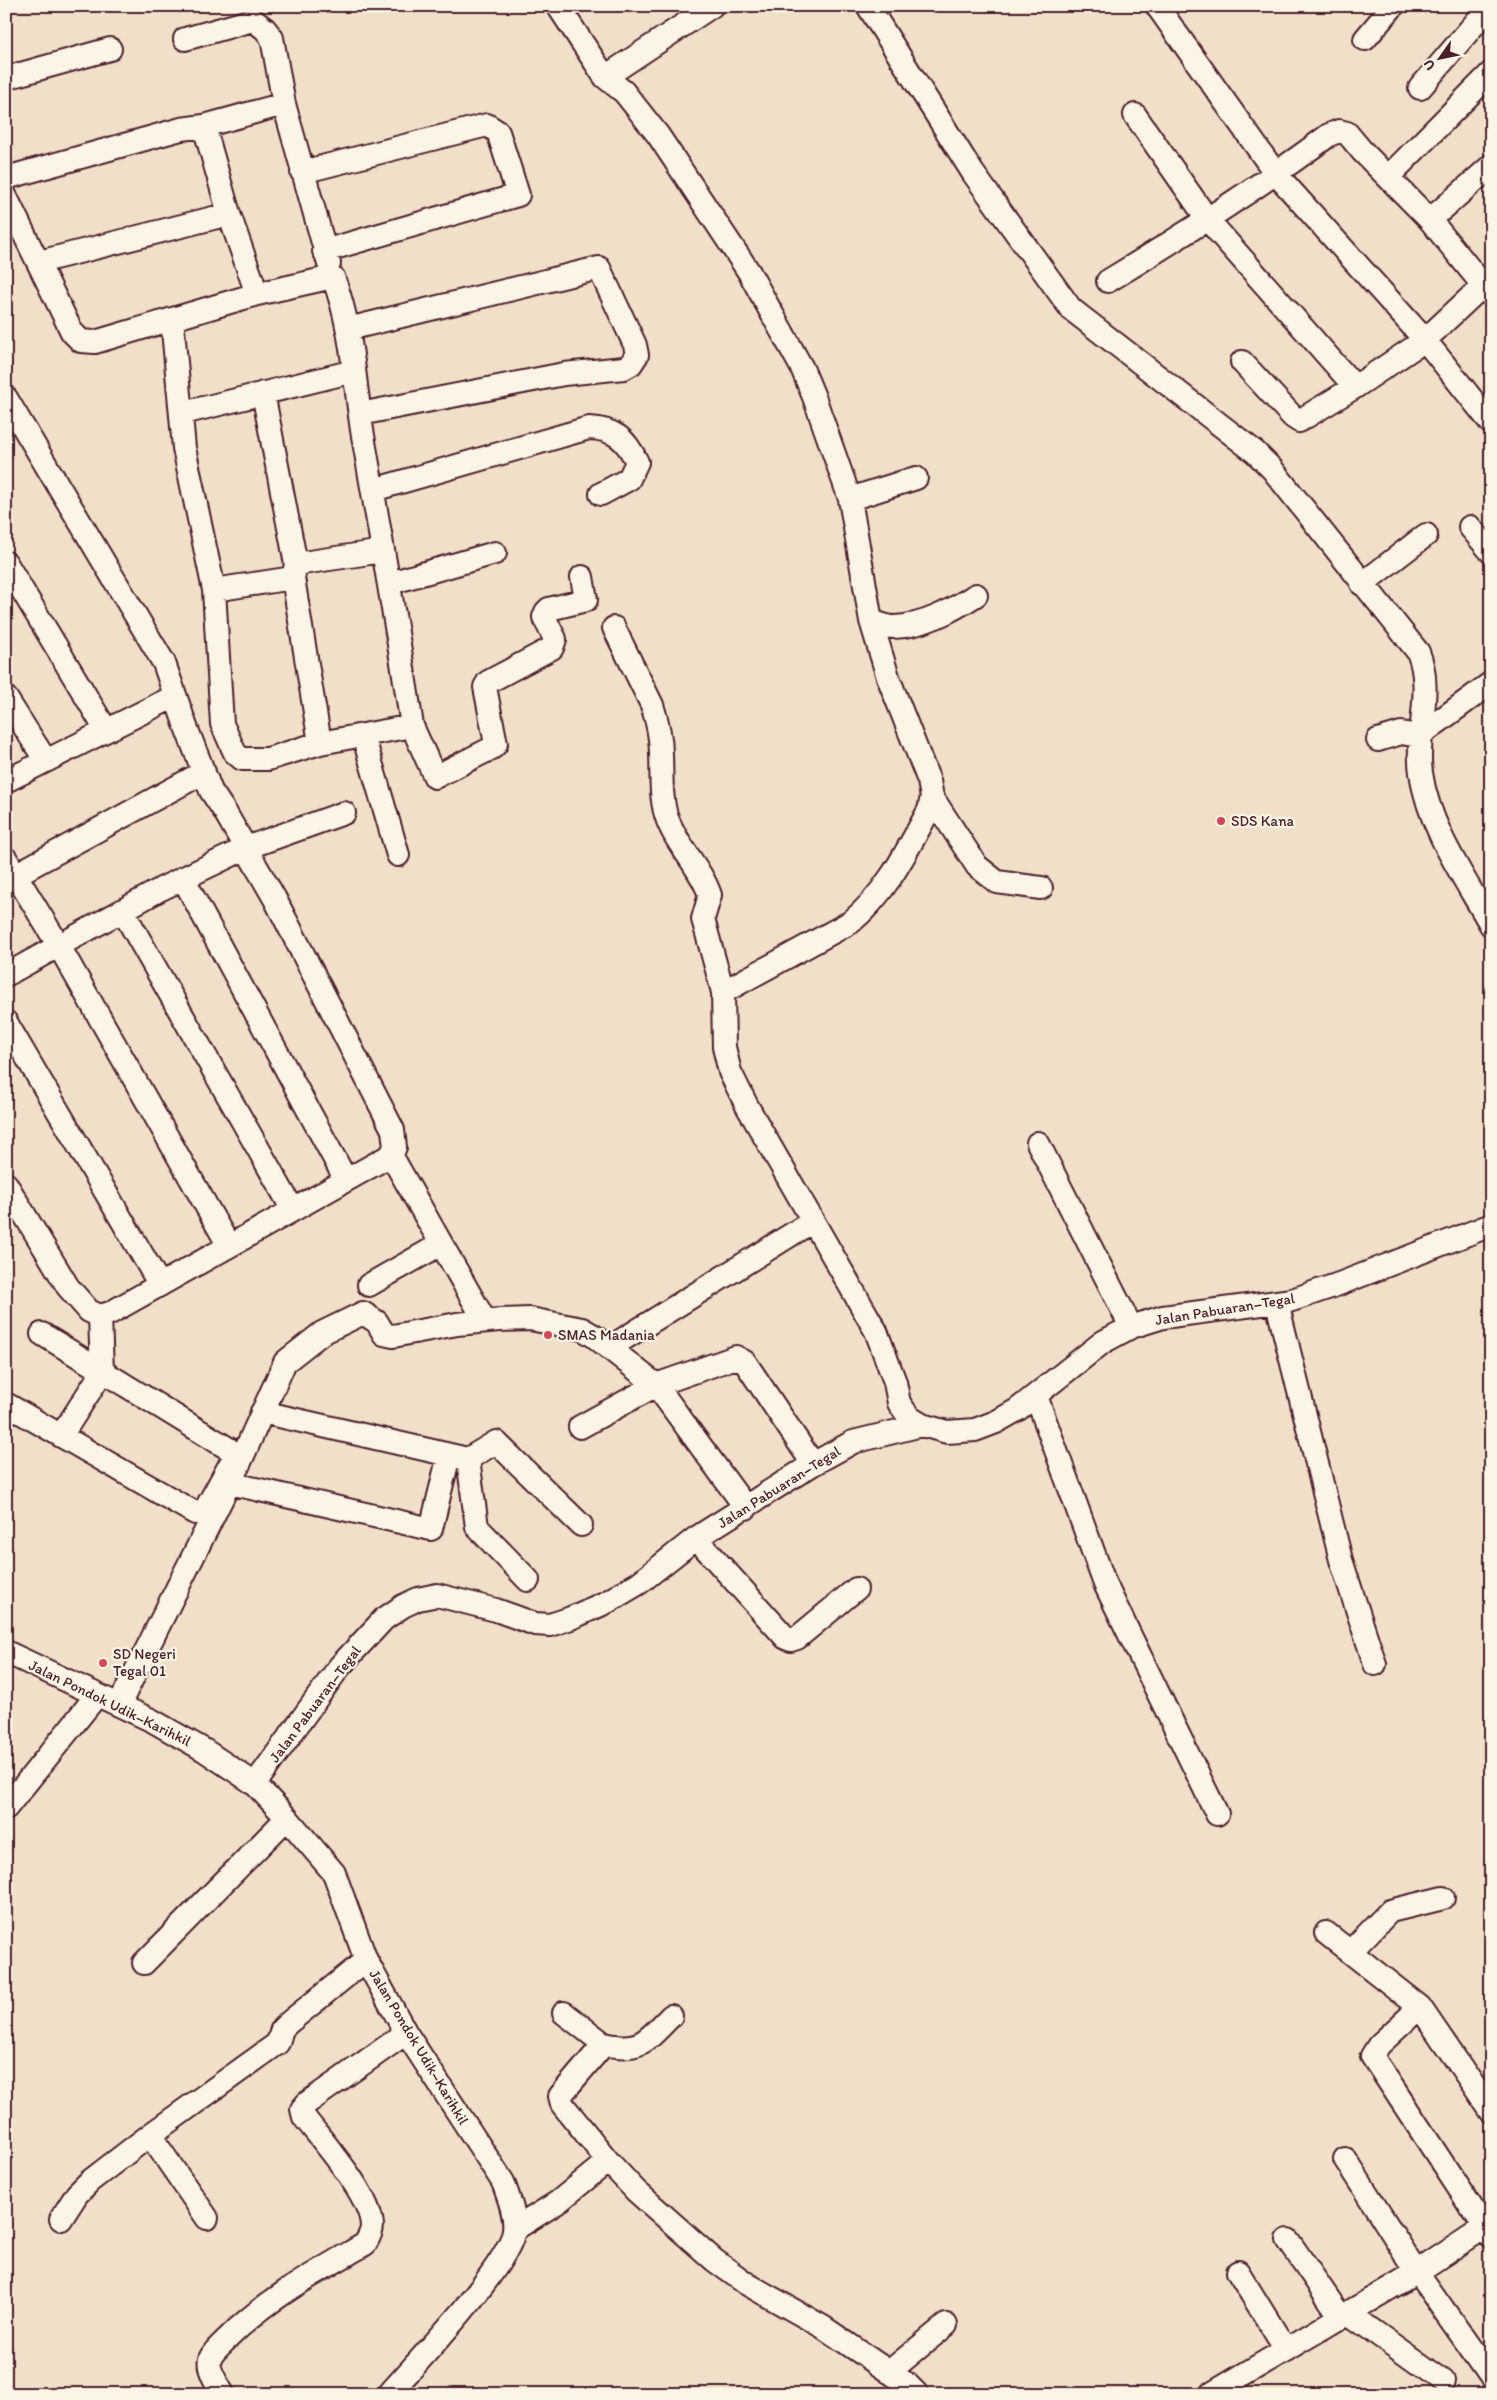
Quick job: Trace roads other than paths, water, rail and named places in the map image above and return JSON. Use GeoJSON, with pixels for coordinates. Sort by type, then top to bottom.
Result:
{"type":"FeatureCollection","features":[{"type":"Feature","properties":{"kind":"street"},"geometry":{"type":"LineString","coordinates":[[558,6],[605,76],[624,92],[658,135],[749,272],[802,368],[814,396],[850,499],[871,621],[896,700],[929,781],[932,797],[977,866],[997,882],[1041,888]]}},
{"type":"Feature","properties":{"kind":"street"},"geometry":{"type":"LineString","coordinates":[[605,76],[712,6]]}},
{"type":"Feature","properties":{"kind":"street"},"geometry":{"type":"LineString","coordinates":[[868,6],[973,173],[1071,308],[1255,452],[1286,485],[1362,584],[1418,652],[1422,663],[1421,772],[1431,810],[1447,846],[1491,925]]}},
{"type":"Feature","properties":{"kind":"street"},"geometry":{"type":"LineString","coordinates":[[1158,6],[1276,174],[1425,340],[1491,424]]}},
{"type":"Feature","properties":{"kind":"street"},"geometry":{"type":"LineString","coordinates":[[1365,39],[1393,6]]}},
{"type":"Feature","properties":{"kind":"street"},"geometry":{"type":"LineString","coordinates":[[1420,88],[1490,6]]}},
{"type":"Feature","properties":{"kind":"street"},"geometry":{"type":"LineString","coordinates":[[185,39],[253,20],[265,29],[272,38],[284,104],[324,251],[342,302],[348,329],[360,414],[390,583],[412,726],[435,777],[492,748],[496,744],[485,687],[488,682],[552,648],[555,639],[544,617],[546,612],[550,609],[586,600],[582,577]]}},
{"type":"Feature","properties":{"kind":"street"},"geometry":{"type":"LineString","coordinates":[[6,78],[110,49]]}},
{"type":"Feature","properties":{"kind":"street"},"geometry":{"type":"LineString","coordinates":[[1388,177],[1491,74]]}},
{"type":"Feature","properties":{"kind":"street"},"geometry":{"type":"LineString","coordinates":[[6,178],[181,129],[204,126],[284,104]]}},
{"type":"Feature","properties":{"kind":"street"},"geometry":{"type":"LineString","coordinates":[[1135,115],[1208,220],[1355,387]]}},
{"type":"Feature","properties":{"kind":"street"},"geometry":{"type":"LineString","coordinates":[[302,172],[487,125],[498,132],[518,195],[324,251]]}},
{"type":"Feature","properties":{"kind":"street"},"geometry":{"type":"LineString","coordinates":[[204,126],[229,214],[257,294]]}},
{"type":"Feature","properties":{"kind":"street"},"geometry":{"type":"LineString","coordinates":[[1108,281],[1208,220],[1329,135],[1339,131],[1348,133],[1362,151],[1430,220],[1488,285],[1425,340],[1355,387],[1299,421],[1293,418],[1242,362]]}},
{"type":"Feature","properties":{"kind":"street"},"geometry":{"type":"LineString","coordinates":[[1430,220],[1491,166]]}},
{"type":"Feature","properties":{"kind":"street"},"geometry":{"type":"LineString","coordinates":[[6,197],[40,262],[72,332],[81,341],[95,342],[257,294],[333,277]]}},
{"type":"Feature","properties":{"kind":"street"},"geometry":{"type":"LineString","coordinates":[[40,262],[229,214]]}},
{"type":"Feature","properties":{"kind":"street"},"geometry":{"type":"LineString","coordinates":[[348,329],[599,268],[637,355],[631,364],[624,368],[564,374],[360,414]]}},
{"type":"Feature","properties":{"kind":"street"},"geometry":{"type":"LineString","coordinates":[[172,319],[183,413],[184,448],[214,590],[222,724],[235,753],[242,759],[268,759],[320,743],[412,726]]}},
{"type":"Feature","properties":{"kind":"street"},"geometry":{"type":"LineString","coordinates":[[183,413],[354,371]]}},
{"type":"Feature","properties":{"kind":"street"},"geometry":{"type":"LineString","coordinates":[[263,393],[295,571],[320,743]]}},
{"type":"Feature","properties":{"kind":"street"},"geometry":{"type":"LineString","coordinates":[[6,398],[14,428],[164,663],[211,791],[275,900],[393,1130],[396,1147],[391,1155],[110,1313],[100,1316],[89,1311],[68,1287],[6,1184]]}},
{"type":"Feature","properties":{"kind":"street"},"geometry":{"type":"LineString","coordinates":[[373,490],[589,428],[614,433],[628,445],[637,462],[629,479],[601,494]]}},
{"type":"Feature","properties":{"kind":"street"},"geometry":{"type":"LineString","coordinates":[[850,499],[916,478]]}},
{"type":"Feature","properties":{"kind":"street"},"geometry":{"type":"LineString","coordinates":[[1470,527],[1491,552]]}},
{"type":"Feature","properties":{"kind":"street"},"geometry":{"type":"LineString","coordinates":[[1362,584],[1426,535]]}},
{"type":"Feature","properties":{"kind":"street"},"geometry":{"type":"LineString","coordinates":[[214,590],[383,550]]}},
{"type":"Feature","properties":{"kind":"street"},"geometry":{"type":"LineString","coordinates":[[390,583],[495,553]]}},
{"type":"Feature","properties":{"kind":"street"},"geometry":{"type":"LineString","coordinates":[[6,563],[106,730]]}},
{"type":"Feature","properties":{"kind":"street"},"geometry":{"type":"LineString","coordinates":[[871,621],[893,627],[914,623],[939,617],[976,596]]}},
{"type":"Feature","properties":{"kind":"street"},"geometry":{"type":"LineString","coordinates":[[614,628],[656,716],[661,751],[662,798],[668,820],[710,895],[703,919],[723,992],[722,1029],[730,1072],[876,1331],[896,1382],[899,1403],[909,1417],[922,1425]]}},
{"type":"Feature","properties":{"kind":"street"},"geometry":{"type":"LineString","coordinates":[[1378,740],[1401,733],[1420,736],[1491,683]]}},
{"type":"Feature","properties":{"kind":"street"},"geometry":{"type":"LineString","coordinates":[[6,781],[175,696]]}},
{"type":"Feature","properties":{"kind":"street"},"geometry":{"type":"LineString","coordinates":[[6,698],[46,761]]}},
{"type":"Feature","properties":{"kind":"street"},"geometry":{"type":"LineString","coordinates":[[364,735],[398,855]]}},
{"type":"Feature","properties":{"kind":"street"},"geometry":{"type":"LineString","coordinates":[[204,772],[10,871],[59,946],[229,1246]]}},
{"type":"Feature","properties":{"kind":"street"},"geometry":{"type":"LineString","coordinates":[[723,992],[852,922],[870,907],[884,890],[907,850],[929,810],[932,797]]}},
{"type":"Feature","properties":{"kind":"street"},"geometry":{"type":"LineString","coordinates":[[6,975],[183,878],[246,848],[344,812]]}},
{"type":"Feature","properties":{"kind":"street"},"geometry":{"type":"LineString","coordinates":[[183,878],[346,1180]]}},
{"type":"Feature","properties":{"kind":"street"},"geometry":{"type":"LineString","coordinates":[[123,911],[293,1210]]}},
{"type":"Feature","properties":{"kind":"street"},"geometry":{"type":"LineString","coordinates":[[6,1022],[160,1285]]}},
{"type":"Feature","properties":{"kind":"street"},"geometry":{"type":"LineString","coordinates":[[1038,1143],[1131,1327]]}},
{"type":"Feature","properties":{"kind":"street"},"geometry":{"type":"LineString","coordinates":[[391,1155],[481,1314]]}},
{"type":"Feature","properties":{"kind":"street"},"geometry":{"type":"LineString","coordinates":[[609,1348],[814,1221]]}},
{"type":"Feature","properties":{"kind":"street","name":"Jalan Pabuaran–Tegal"},"geometry":{"type":"LineString","coordinates":[[254,1784],[340,1666],[384,1619],[403,1606],[437,1595],[496,1610],[535,1624],[550,1625],[593,1609],[623,1593],[639,1583],[696,1538],[746,1508],[812,1464],[853,1442],[922,1425],[947,1432],[975,1430],[996,1422],[1036,1396],[1103,1342],[1131,1327],[1163,1318],[1277,1303],[1339,1284],[1491,1226]]}},
{"type":"Feature","properties":{"kind":"street"},"geometry":{"type":"LineString","coordinates":[[369,1285],[442,1244]]}},
{"type":"Feature","properties":{"kind":"street"},"geometry":{"type":"LineString","coordinates":[[1277,1303],[1341,1560],[1376,1664]]}},
{"type":"Feature","properties":{"kind":"street"},"geometry":{"type":"LineString","coordinates":[[119,1705],[229,1484],[285,1362],[322,1333],[362,1313],[377,1322],[384,1334],[393,1336],[457,1324],[530,1319],[582,1329],[656,1385],[746,1508]]}},
{"type":"Feature","properties":{"kind":"street"},"geometry":{"type":"LineString","coordinates":[[62,1436],[102,1372],[100,1316]]}},
{"type":"Feature","properties":{"kind":"street"},"geometry":{"type":"LineString","coordinates":[[6,1404],[189,1510],[200,1513],[205,1510],[232,1461],[233,1453],[42,1334]]}},
{"type":"Feature","properties":{"kind":"street"},"geometry":{"type":"LineString","coordinates":[[580,1427],[656,1385],[736,1357],[745,1362],[812,1464]]}},
{"type":"Feature","properties":{"kind":"street"},"geometry":{"type":"LineString","coordinates":[[1036,1396],[1105,1584],[1217,1814]]}},
{"type":"Feature","properties":{"kind":"street"},"geometry":{"type":"LineString","coordinates":[[262,1412],[458,1457],[496,1442],[581,1525]]}},
{"type":"Feature","properties":{"kind":"street"},"geometry":{"type":"LineString","coordinates":[[229,1484],[431,1529],[458,1457]]}},
{"type":"Feature","properties":{"kind":"street"},"geometry":{"type":"LineString","coordinates":[[458,1457],[477,1527],[528,1580]]}},
{"type":"Feature","properties":{"kind":"street"},"geometry":{"type":"LineString","coordinates":[[696,1538],[786,1638],[791,1640],[797,1638],[856,1589]]}},
{"type":"Feature","properties":{"kind":"street","name":"Jalan Pondok Udik–Karihkil"},"geometry":{"type":"LineString","coordinates":[[6,1652],[119,1705],[198,1747],[254,1784],[287,1818],[334,1873],[366,1960],[406,2032],[503,2182],[510,2200],[515,2229]]}},
{"type":"Feature","properties":{"kind":"street"},"geometry":{"type":"LineString","coordinates":[[6,1808],[97,1695]]}},
{"type":"Feature","properties":{"kind":"street"},"geometry":{"type":"LineString","coordinates":[[144,1963],[287,1818]]}},
{"type":"Feature","properties":{"kind":"street"},"geometry":{"type":"LineString","coordinates":[[1350,1952],[1390,1911],[1443,1898]]}},
{"type":"Feature","properties":{"kind":"street"},"geometry":{"type":"LineString","coordinates":[[1326,1933],[1420,2007],[1491,2111]]}},
{"type":"Feature","properties":{"kind":"street"},"geometry":{"type":"LineString","coordinates":[[60,2219],[77,2194],[90,2181],[150,2135],[278,2043],[282,2029],[287,2024],[366,1960]]}},
{"type":"Feature","properties":{"kind":"street"},"geometry":{"type":"LineString","coordinates":[[1212,2394],[1489,2229],[1372,2056],[1380,2045],[1420,2007]]}},
{"type":"Feature","properties":{"kind":"street"},"geometry":{"type":"LineString","coordinates":[[564,2013],[604,2044],[625,2048],[649,2038],[671,2016]]}},
{"type":"Feature","properties":{"kind":"street"},"geometry":{"type":"LineString","coordinates":[[223,2394],[210,2367],[213,2353],[242,2324],[270,2302],[365,2244],[369,2237],[372,2226],[363,2199],[346,2171],[304,2118],[302,2109],[307,2103],[406,2032]]}},
{"type":"Feature","properties":{"kind":"street"},"geometry":{"type":"LineString","coordinates":[[604,2044],[560,2096],[562,2104],[608,2161],[636,2191],[714,2260],[747,2284],[824,2327],[890,2372],[917,2394]]}},
{"type":"Feature","properties":{"kind":"street"},"geometry":{"type":"LineString","coordinates":[[150,2135],[207,2218]]}},
{"type":"Feature","properties":{"kind":"street"},"geometry":{"type":"LineString","coordinates":[[1345,2159],[1417,2272],[1491,2378]]}},
{"type":"Feature","properties":{"kind":"street"},"geometry":{"type":"LineString","coordinates":[[389,2394],[488,2279],[506,2250],[515,2229],[558,2202],[608,2161]]}},
{"type":"Feature","properties":{"kind":"street"},"geometry":{"type":"LineString","coordinates":[[1288,2240],[1345,2315],[1442,2381]]}},
{"type":"Feature","properties":{"kind":"street"},"geometry":{"type":"LineString","coordinates":[[1238,2272],[1286,2350]]}},
{"type":"Feature","properties":{"kind":"street"},"geometry":{"type":"LineString","coordinates":[[890,2372],[946,2326]]}},
{"type":"Feature","properties":{"kind":"place","name":"SDS Kana"},"geometry":{"type":"Point","coordinates":[1221,821]}},
{"type":"Feature","properties":{"kind":"place","name":"SMAS Madania"},"geometry":{"type":"Point","coordinates":[548,1335]}},
{"type":"Feature","properties":{"kind":"place","name":"SD Negeri Tegal 01"},"geometry":{"type":"Point","coordinates":[103,1663]}}]}
